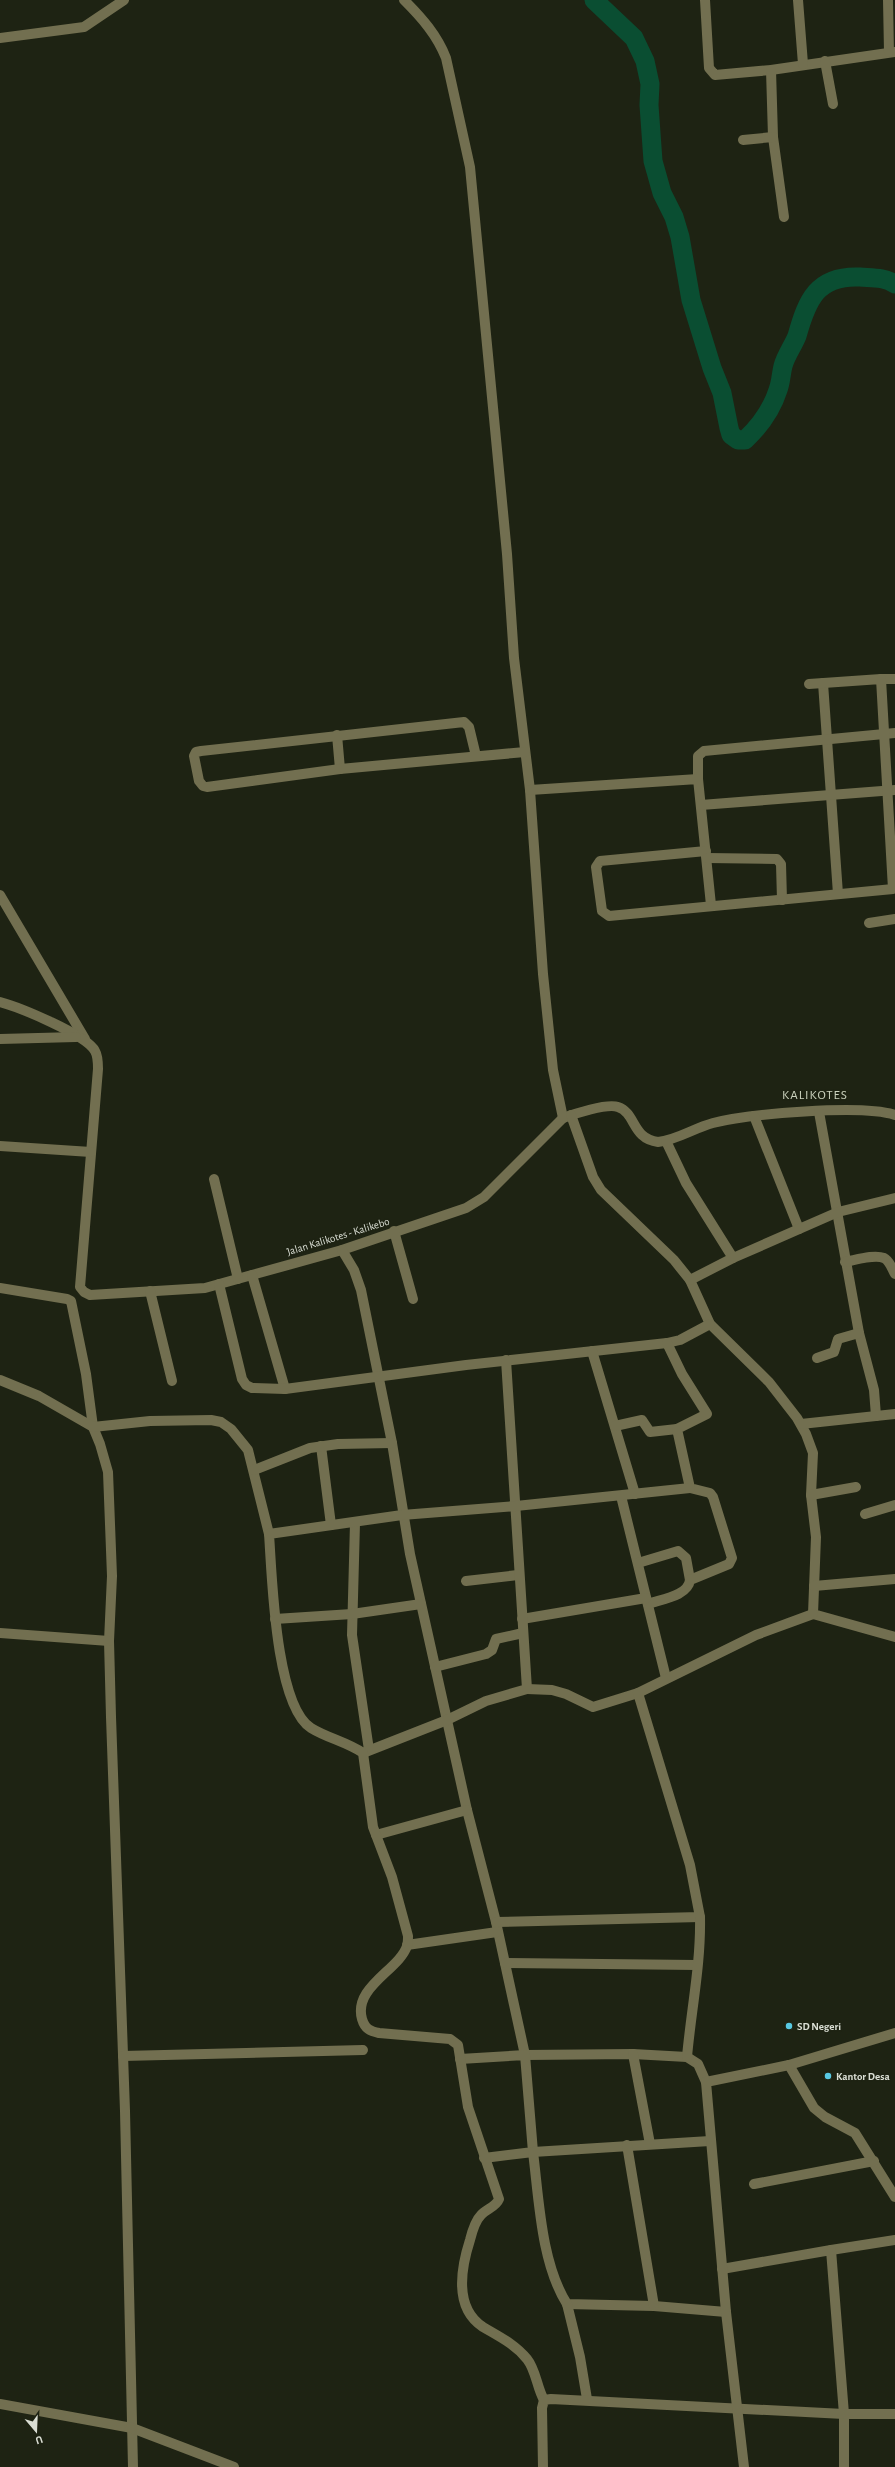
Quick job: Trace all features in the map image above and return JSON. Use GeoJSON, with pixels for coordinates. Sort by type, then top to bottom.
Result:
{"type":"FeatureCollection","features":[{"type":"Feature","properties":{"kind":"street"},"geometry":{"type":"LineString","coordinates":[[0,38],[84,27],[124,0]]}},
{"type":"Feature","properties":{"kind":"street"},"geometry":{"type":"LineString","coordinates":[[404,0],[430,28],[443,51],[470,167],[507,554],[514,658],[530,790],[543,974],[553,1070],[567,1116],[593,1177],[601,1190],[674,1260],[690,1280],[710,1324],[755,1366],[801,1424],[813,1452],[811,1495],[816,1537],[813,1614]]}},
{"type":"Feature","properties":{"kind":"street"},"geometry":{"type":"LineString","coordinates":[[705,0],[709,68],[712,73],[716,75],[771,70],[892,52],[888,0]]}},
{"type":"Feature","properties":{"kind":"street"},"geometry":{"type":"LineString","coordinates":[[798,0],[804,64]]}},
{"type":"Feature","properties":{"kind":"street"},"geometry":{"type":"LineString","coordinates":[[826,61],[833,104]]}},
{"type":"Feature","properties":{"kind":"street"},"geometry":{"type":"LineString","coordinates":[[771,70],[772,137],[784,217]]}},
{"type":"Feature","properties":{"kind":"street"},"geometry":{"type":"LineString","coordinates":[[743,140],[772,137]]}},
{"type":"Feature","properties":{"kind":"street"},"geometry":{"type":"LineString","coordinates":[[782,900],[781,864],[777,859],[706,854],[600,861],[596,866],[601,908],[606,915],[782,900],[894,889],[892,791],[884,734],[881,679]]}},
{"type":"Feature","properties":{"kind":"street"},"geometry":{"type":"LineString","coordinates":[[809,684],[895,679]]}},
{"type":"Feature","properties":{"kind":"street"},"geometry":{"type":"LineString","coordinates":[[823,684],[838,894]]}},
{"type":"Feature","properties":{"kind":"street"},"geometry":{"type":"LineString","coordinates":[[476,756],[469,727],[464,722],[201,751],[196,752],[194,756],[200,781],[203,786],[207,787],[340,769],[525,752]]}},
{"type":"Feature","properties":{"kind":"street"},"geometry":{"type":"LineString","coordinates":[[711,905],[698,779],[698,756],[704,751],[895,733]]}},
{"type":"Feature","properties":{"kind":"street"},"geometry":{"type":"LineString","coordinates":[[337,735],[340,769]]}},
{"type":"Feature","properties":{"kind":"street"},"geometry":{"type":"LineString","coordinates":[[530,790],[698,779]]}},
{"type":"Feature","properties":{"kind":"street"},"geometry":{"type":"LineString","coordinates":[[701,805],[892,791]]}},
{"type":"Feature","properties":{"kind":"street"},"geometry":{"type":"LineString","coordinates":[[0,895],[82,1038]]}},
{"type":"Feature","properties":{"kind":"street"},"geometry":{"type":"LineString","coordinates":[[869,923],[895,919]]}},
{"type":"Feature","properties":{"kind":"street"},"geometry":{"type":"LineString","coordinates":[[0,1002],[28,1012],[82,1038],[96,1051],[98,1060],[80,1287],[71,1302],[86,1374],[93,1427],[100,1444],[108,1472],[112,1576],[109,1641],[123,2056],[133,2467]]}},
{"type":"Feature","properties":{"kind":"street"},"geometry":{"type":"LineString","coordinates":[[0,1039],[82,1038]]}},
{"type":"Feature","properties":{"kind":"street"},"geometry":{"type":"LineString","coordinates":[[567,1116],[609,1107],[618,1107],[626,1112],[641,1136],[652,1141],[666,1141],[712,1124],[754,1116],[820,1112],[880,1111],[895,1115]]}},
{"type":"Feature","properties":{"kind":"street"},"geometry":{"type":"LineString","coordinates":[[820,1112],[838,1212],[845,1262],[859,1333],[874,1390],[876,1416]]}},
{"type":"Feature","properties":{"kind":"street","name":"Jalan Kalikotes - Kalikebo"},"geometry":{"type":"LineString","coordinates":[[80,1287],[84,1292],[90,1295],[192,1290],[238,1279],[342,1250],[476,1203],[567,1116]]}},
{"type":"Feature","properties":{"kind":"street"},"geometry":{"type":"LineString","coordinates":[[754,1116],[799,1229]]}},
{"type":"Feature","properties":{"kind":"street"},"geometry":{"type":"LineString","coordinates":[[666,1141],[686,1183],[733,1258]]}},
{"type":"Feature","properties":{"kind":"street"},"geometry":{"type":"LineString","coordinates":[[0,1146],[91,1152]]}},
{"type":"Feature","properties":{"kind":"street"},"geometry":{"type":"LineString","coordinates":[[214,1179],[238,1279]]}},
{"type":"Feature","properties":{"kind":"street"},"geometry":{"type":"LineString","coordinates":[[690,1280],[733,1258],[838,1212],[895,1198]]}},
{"type":"Feature","properties":{"kind":"street"},"geometry":{"type":"LineString","coordinates":[[394,1231],[412,1299]]}},
{"type":"Feature","properties":{"kind":"street"},"geometry":{"type":"LineString","coordinates":[[342,1250],[354,1270],[361,1290],[392,1443],[402,1515],[421,1604],[467,1810],[496,1922],[525,2055],[540,2219],[554,2275],[567,2304],[580,2357],[587,2399]]}},
{"type":"Feature","properties":{"kind":"street"},"geometry":{"type":"LineString","coordinates":[[845,1262],[874,1257],[884,1258],[895,1274]]}},
{"type":"Feature","properties":{"kind":"street"},"geometry":{"type":"LineString","coordinates":[[252,1274],[284,1389]]}},
{"type":"Feature","properties":{"kind":"street"},"geometry":{"type":"LineString","coordinates":[[219,1284],[242,1379],[246,1385],[252,1388],[284,1389],[506,1360],[667,1343],[680,1340],[710,1324]]}},
{"type":"Feature","properties":{"kind":"street"},"geometry":{"type":"LineString","coordinates":[[0,1288],[67,1299],[71,1302]]}},
{"type":"Feature","properties":{"kind":"street"},"geometry":{"type":"LineString","coordinates":[[150,1291],[172,1381]]}},
{"type":"Feature","properties":{"kind":"street"},"geometry":{"type":"LineString","coordinates":[[817,1358],[834,1352],[838,1339],[859,1333]]}},
{"type":"Feature","properties":{"kind":"street"},"geometry":{"type":"LineString","coordinates":[[615,1426],[642,1420],[650,1432],[676,1429],[707,1414],[682,1374],[667,1343]]}},
{"type":"Feature","properties":{"kind":"street"},"geometry":{"type":"LineString","coordinates":[[592,1351],[635,1494]]}},
{"type":"Feature","properties":{"kind":"street"},"geometry":{"type":"LineString","coordinates":[[506,1360],[516,1506],[518,1575],[527,1689]]}},
{"type":"Feature","properties":{"kind":"street"},"geometry":{"type":"LineString","coordinates":[[0,1380],[39,1396],[93,1427],[157,1421],[200,1419],[221,1422],[241,1439],[248,1450],[254,1470],[269,1534],[275,1619],[279,1649],[290,1689],[302,1718],[310,1728],[366,1752],[447,1720],[486,1701],[527,1689],[552,1690],[566,1694],[593,1707],[638,1693],[756,1635],[813,1614],[895,1637]]}},
{"type":"Feature","properties":{"kind":"street"},"geometry":{"type":"LineString","coordinates":[[801,1424],[895,1414]]}},
{"type":"Feature","properties":{"kind":"street"},"geometry":{"type":"LineString","coordinates":[[676,1429],[690,1488]]}},
{"type":"Feature","properties":{"kind":"street"},"geometry":{"type":"LineString","coordinates":[[254,1470],[296,1452],[321,1446],[392,1443]]}},
{"type":"Feature","properties":{"kind":"street"},"geometry":{"type":"LineString","coordinates":[[321,1446],[331,1525]]}},
{"type":"Feature","properties":{"kind":"street"},"geometry":{"type":"LineString","coordinates":[[811,1495],[856,1487]]}},
{"type":"Feature","properties":{"kind":"street"},"geometry":{"type":"LineString","coordinates":[[269,1534],[402,1515],[516,1506],[690,1488],[710,1493],[713,1497],[732,1558],[729,1564],[690,1580]]}},
{"type":"Feature","properties":{"kind":"street"},"geometry":{"type":"LineString","coordinates":[[621,1496],[666,1678]]}},
{"type":"Feature","properties":{"kind":"street"},"geometry":{"type":"LineString","coordinates":[[864,1514],[895,1505]]}},
{"type":"Feature","properties":{"kind":"street"},"geometry":{"type":"LineString","coordinates":[[354,1523],[352,1614],[366,1752],[368,1805],[376,1834],[392,1877],[408,1936],[407,1945],[369,1990],[361,2007],[363,2024],[368,2030],[379,2033],[450,2039],[458,2045],[468,2107],[484,2158],[496,2185],[498,2199],[496,2205],[480,2216],[475,2226],[464,2268],[463,2297],[468,2312],[476,2321],[516,2348],[528,2359],[544,2400],[541,2432],[543,2467]]}},
{"type":"Feature","properties":{"kind":"street"},"geometry":{"type":"LineString","coordinates":[[522,1619],[647,1601],[683,1592],[689,1586],[690,1580],[686,1558],[681,1552],[675,1551],[638,1564]]}},
{"type":"Feature","properties":{"kind":"street"},"geometry":{"type":"LineString","coordinates":[[466,1581],[518,1575]]}},
{"type":"Feature","properties":{"kind":"street"},"geometry":{"type":"LineString","coordinates":[[814,1586],[895,1579]]}},
{"type":"Feature","properties":{"kind":"street"},"geometry":{"type":"LineString","coordinates":[[275,1619],[352,1614],[421,1604]]}},
{"type":"Feature","properties":{"kind":"street"},"geometry":{"type":"LineString","coordinates":[[0,1633],[109,1641]]}},
{"type":"Feature","properties":{"kind":"street"},"geometry":{"type":"LineString","coordinates":[[436,1667],[486,1654],[492,1650],[496,1639],[523,1633]]}},
{"type":"Feature","properties":{"kind":"street"},"geometry":{"type":"LineString","coordinates":[[638,1693],[690,1865],[700,1917],[700,1943],[687,2057]]}},
{"type":"Feature","properties":{"kind":"street"},"geometry":{"type":"LineString","coordinates":[[376,1834],[467,1810]]}},
{"type":"Feature","properties":{"kind":"street"},"geometry":{"type":"LineString","coordinates":[[496,1922],[700,1917]]}},
{"type":"Feature","properties":{"kind":"street"},"geometry":{"type":"LineString","coordinates":[[407,1945],[497,1932]]}},
{"type":"Feature","properties":{"kind":"street"},"geometry":{"type":"LineString","coordinates":[[505,1963],[697,1965]]}},
{"type":"Feature","properties":{"kind":"street"},"geometry":{"type":"LineString","coordinates":[[706,2082],[789,2065],[895,2033]]}},
{"type":"Feature","properties":{"kind":"street"},"geometry":{"type":"LineString","coordinates":[[123,2056],[363,2050]]}},
{"type":"Feature","properties":{"kind":"street"},"geometry":{"type":"LineString","coordinates":[[460,2059],[525,2055],[633,2054],[687,2057],[698,2064],[706,2082],[726,2312],[744,2467]]}},
{"type":"Feature","properties":{"kind":"street"},"geometry":{"type":"LineString","coordinates":[[633,2054],[650,2144]]}},
{"type":"Feature","properties":{"kind":"street"},"geometry":{"type":"LineString","coordinates":[[789,2065],[814,2108],[825,2117],[852,2129],[874,2161],[895,2197]]}},
{"type":"Feature","properties":{"kind":"street"},"geometry":{"type":"LineString","coordinates":[[484,2158],[533,2152],[710,2141]]}},
{"type":"Feature","properties":{"kind":"street"},"geometry":{"type":"LineString","coordinates":[[627,2145],[654,2306]]}},
{"type":"Feature","properties":{"kind":"street"},"geometry":{"type":"LineString","coordinates":[[754,2184],[874,2161]]}},
{"type":"Feature","properties":{"kind":"street"},"geometry":{"type":"LineString","coordinates":[[722,2268],[895,2240]]}},
{"type":"Feature","properties":{"kind":"street"},"geometry":{"type":"LineString","coordinates":[[831,2250],[844,2414],[844,2467]]}},
{"type":"Feature","properties":{"kind":"street"},"geometry":{"type":"LineString","coordinates":[[567,2304],[654,2306],[726,2312]]}},
{"type":"Feature","properties":{"kind":"street"},"geometry":{"type":"LineString","coordinates":[[544,2400],[559,2398],[587,2399],[738,2409],[844,2414],[895,2414]]}},
{"type":"Feature","properties":{"kind":"street"},"geometry":{"type":"LineString","coordinates":[[0,2404],[132,2424],[234,2467]]}},
{"type":"Feature","properties":{"kind":"waterway"},"geometry":{"type":"LineString","coordinates":[[594,0],[634,38],[645,61],[650,84],[649,105],[653,161],[662,193],[674,217],[680,237],[691,300],[712,368],[722,393],[731,435],[738,440],[745,440],[756,429],[769,410],[779,387],[784,362],[797,336],[805,311],[816,292],[833,280],[845,277],[878,278],[895,284]]}},
{"type":"Feature","properties":{"kind":"place","name":"SD Negeri"},"geometry":{"type":"Point","coordinates":[789,2026]}},
{"type":"Feature","properties":{"kind":"place","name":"Kantor Desa"},"geometry":{"type":"Point","coordinates":[828,2076]}},
{"type":"Feature","properties":{"kind":"district","name":"KALIKOTES"},"geometry":{"type":"Point","coordinates":[815,1094]}}]}
